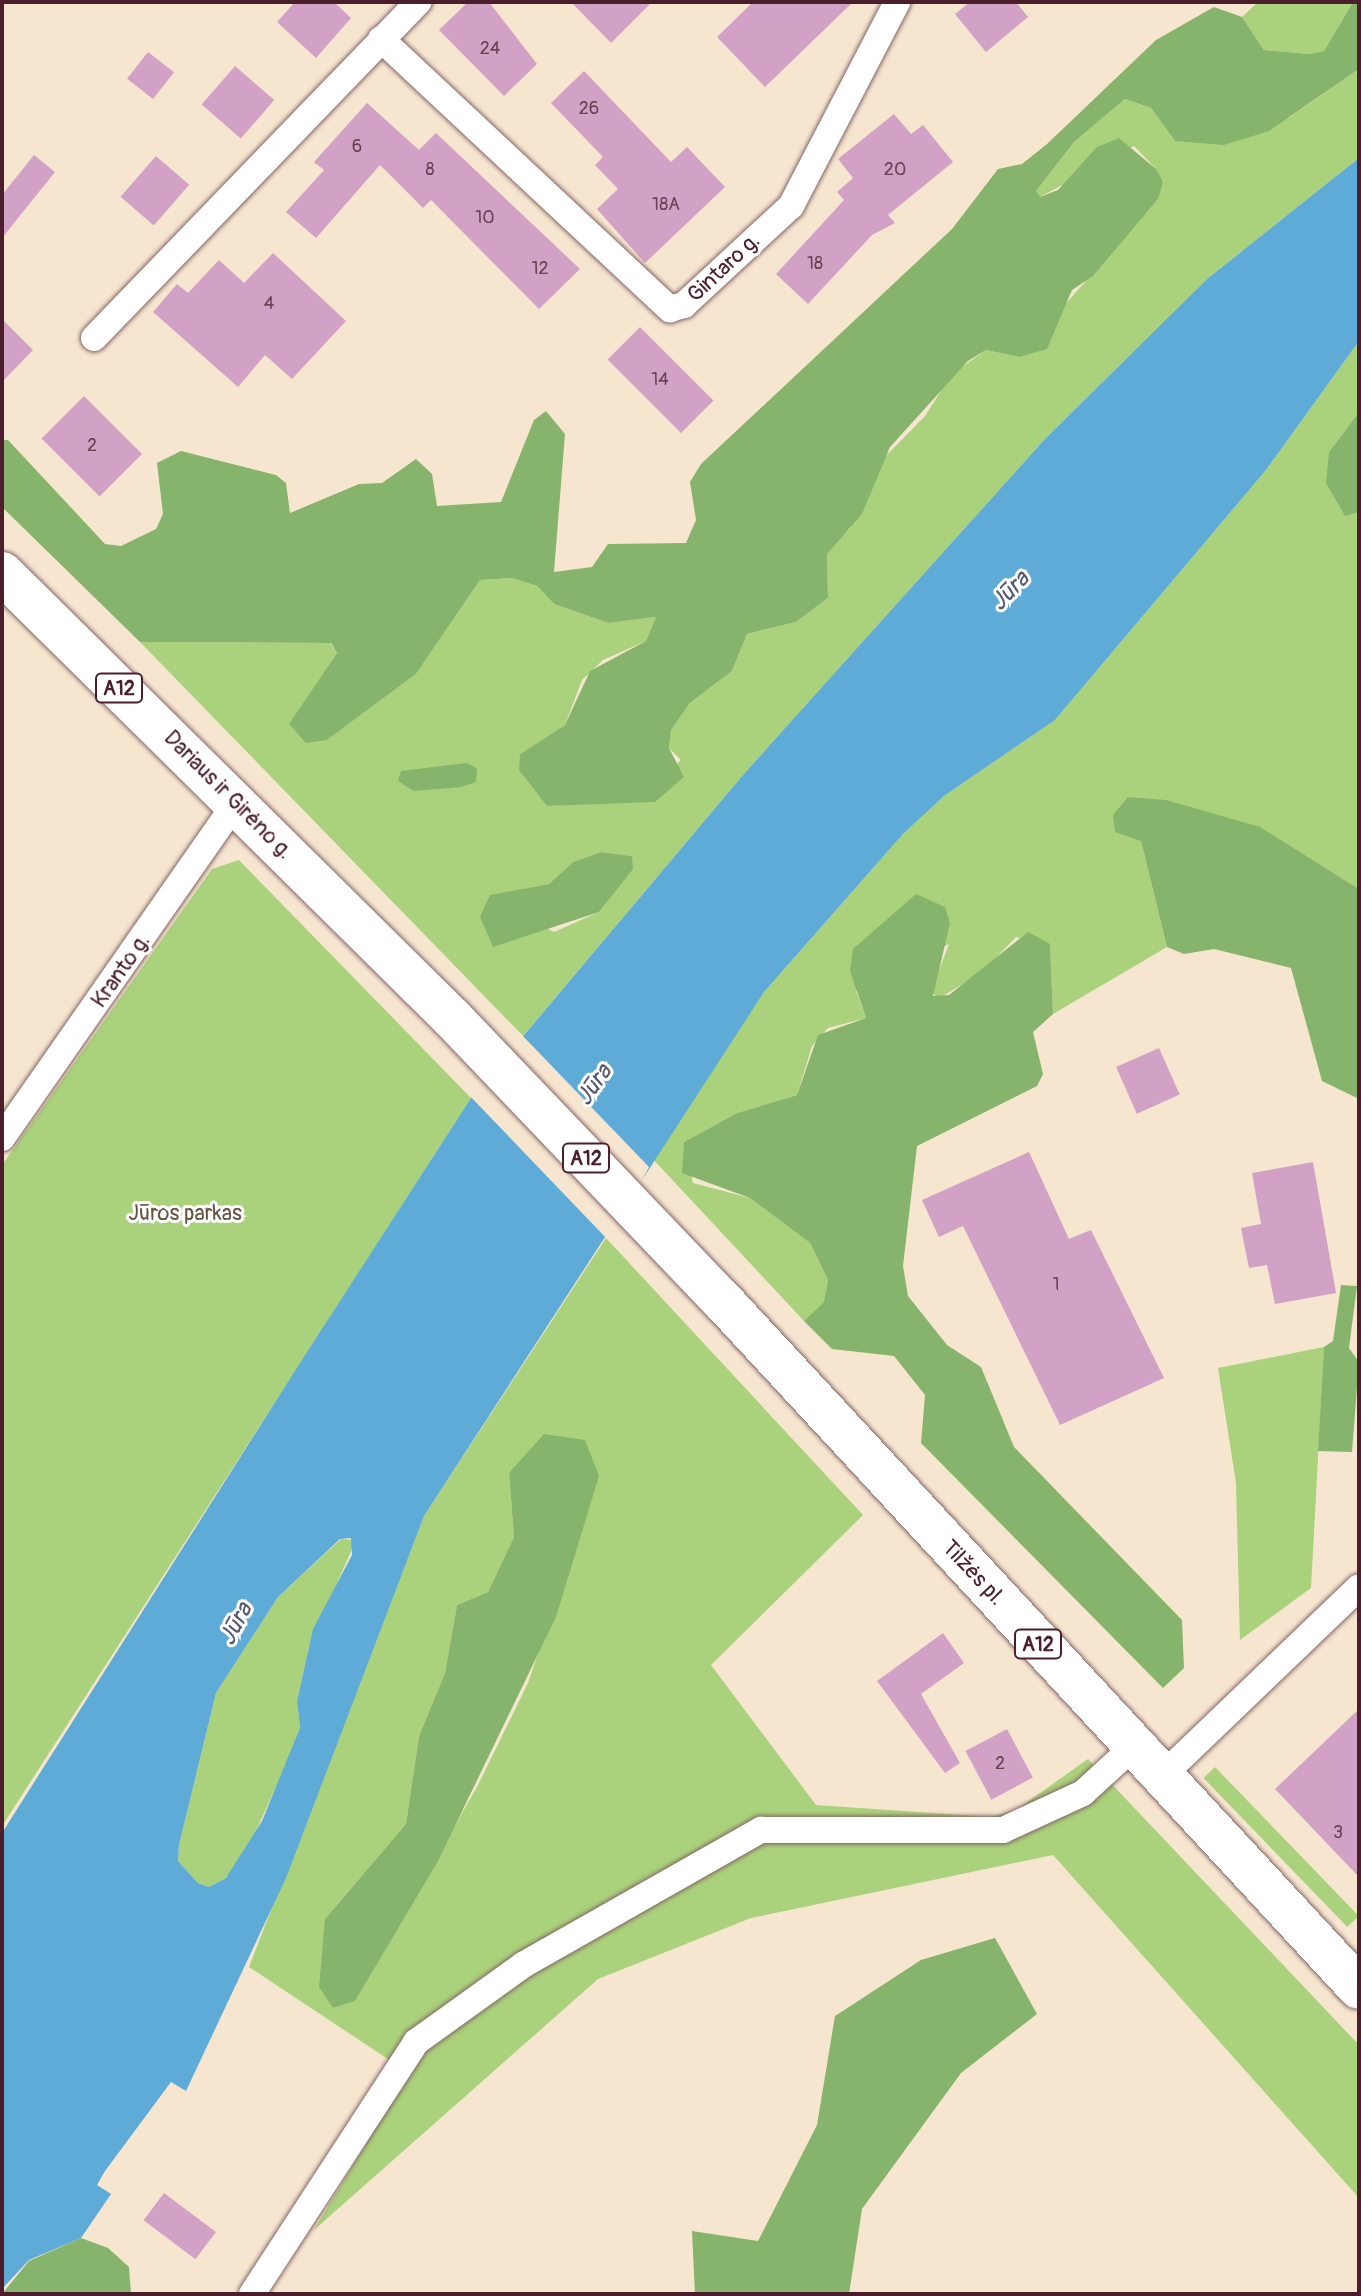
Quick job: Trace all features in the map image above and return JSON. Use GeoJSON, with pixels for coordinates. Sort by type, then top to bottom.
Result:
{"type":"FeatureCollection","features":[{"type":"Feature","properties":{"kind":"highway","name":"Dariaus ir Girėno g."},"geometry":{"type":"LineString","coordinates":[[2,573],[452,1018],[720,1298]]}},
{"type":"Feature","properties":{"kind":"highway","name":"Tilžės pl."},"geometry":{"type":"LineString","coordinates":[[720,1298],[1359,1988]]}},
{"type":"Feature","properties":{"kind":"street"},"geometry":{"type":"LineString","coordinates":[[94,338],[418,2]]}},
{"type":"Feature","properties":{"kind":"street","name":"Gintaro g."},"geometry":{"type":"LineString","coordinates":[[381,39],[670,309],[684,305],[791,206],[897,2]]}},
{"type":"Feature","properties":{"kind":"street","name":"Kranto g."},"geometry":{"type":"LineString","coordinates":[[2,1138],[236,802]]}},
{"type":"Feature","properties":{"kind":"street"},"geometry":{"type":"LineString","coordinates":[[1161,1777],[1359,1587]]}},
{"type":"Feature","properties":{"kind":"street"},"geometry":{"type":"LineString","coordinates":[[252,2294],[416,2042],[523,1965],[761,1830],[1003,1830],[1083,1793],[1133,1747]]}},
{"type":"Feature","properties":{"kind":"green space"},"geometry":{"type":"Polygon","coordinates":[[[1258,2],[1353,2],[1324,51],[1309,54],[1264,50],[1242,17],[1258,2]]]}},
{"type":"Feature","properties":{"kind":"green space"},"geometry":{"type":"Polygon","coordinates":[[[1353,2],[1359,2],[1359,69],[1269,131],[1224,145],[1175,141],[1151,108],[1125,99],[1074,142],[1036,191],[1040,197],[1058,190],[1097,147],[1119,138],[1156,169],[1163,182],[1158,199],[1093,276],[1072,290],[1047,349],[1019,357],[986,350],[968,361],[890,447],[862,514],[827,554],[828,598],[796,622],[747,634],[732,671],[690,703],[671,730],[669,748],[684,777],[655,802],[547,806],[519,770],[520,754],[565,725],[590,671],[646,641],[656,617],[608,623],[554,604],[537,586],[512,578],[480,580],[416,674],[327,740],[306,743],[289,724],[337,653],[331,643],[140,642],[2,507],[2,440],[8,440],[105,544],[121,546],[156,529],[163,514],[157,463],[181,451],[276,475],[286,483],[290,513],[359,484],[382,483],[416,459],[432,474],[437,506],[501,502],[534,420],[546,411],[565,434],[554,572],[592,567],[608,544],[686,543],[696,520],[690,482],[701,464],[952,229],[998,169],[1022,164],[1047,144],[1156,40],[1214,7],[1242,17],[1264,50],[1309,54],[1324,51],[1353,2]]]}},
{"type":"Feature","properties":{"kind":"green space"},"geometry":{"type":"Polygon","coordinates":[[[1359,69],[1359,158],[1207,279],[1044,440],[743,775],[523,1036],[140,642],[330,643],[337,653],[290,724],[327,740],[416,674],[480,580],[512,578],[537,586],[554,604],[608,623],[656,617],[646,641],[603,660],[582,680],[565,725],[520,754],[547,806],[635,802],[681,760],[669,748],[671,730],[690,703],[732,671],[747,634],[796,622],[828,598],[827,554],[835,537],[850,529],[880,462],[925,416],[951,375],[986,350],[1019,357],[1158,199],[1156,169],[1134,146],[1040,197],[1035,192],[1074,142],[1125,99],[1151,108],[1175,141],[1290,117],[1359,69]],[[601,852],[573,862],[549,884],[490,896],[554,932],[599,912],[632,869],[632,856],[601,852]]]}},
{"type":"Feature","properties":{"kind":"green space"},"geometry":{"type":"Polygon","coordinates":[[[1359,341],[1359,412],[1329,452],[1345,515],[1359,512],[1359,889],[1259,827],[1141,841],[1167,947],[1053,1014],[1050,945],[1016,937],[981,973],[938,999],[931,991],[949,944],[856,991],[866,1018],[828,1028],[812,1046],[797,1095],[737,1113],[684,1142],[693,1183],[750,1198],[810,1243],[828,1280],[825,1302],[804,1321],[651,1157],[764,992],[903,834],[944,796],[1055,720],[1266,470],[1359,341]]]}},
{"type":"Feature","properties":{"kind":"green space"},"geometry":{"type":"Polygon","coordinates":[[[1359,412],[1359,512],[1345,516],[1326,483],[1329,452],[1359,412]]]}},
{"type":"Feature","properties":{"kind":"green space"},"geometry":{"type":"Polygon","coordinates":[[[466,763],[477,768],[476,782],[461,787],[414,791],[398,781],[401,771],[466,763]]]}},
{"type":"Feature","properties":{"kind":"green space"},"geometry":{"type":"Polygon","coordinates":[[[1128,797],[1166,800],[1260,827],[1359,889],[1359,1099],[1322,1081],[1291,968],[1214,949],[1184,954],[1167,947],[1141,841],[1115,832],[1113,815],[1128,797]]]}},
{"type":"Feature","properties":{"kind":"green space"},"geometry":{"type":"Polygon","coordinates":[[[601,852],[632,856],[633,869],[599,912],[493,947],[480,917],[490,895],[549,884],[573,862],[601,852]]]}},
{"type":"Feature","properties":{"kind":"green space","name":"Jūros parkas"},"geometry":{"type":"Polygon","coordinates":[[[239,860],[471,1098],[2,1826],[2,1165],[212,869],[239,860]]]}},
{"type":"Feature","properties":{"kind":"green space"},"geometry":{"type":"Polygon","coordinates":[[[916,894],[945,907],[950,923],[933,996],[949,995],[1028,932],[1050,944],[1053,1014],[1033,1032],[1043,1074],[1037,1086],[917,1146],[903,1266],[908,1296],[947,1345],[981,1367],[1014,1447],[1182,1620],[1184,1668],[1163,1688],[921,1443],[925,1395],[894,1356],[832,1349],[804,1321],[824,1302],[828,1280],[810,1243],[750,1198],[682,1173],[684,1142],[737,1113],[797,1095],[818,1035],[866,1018],[850,971],[853,949],[916,894]]]}},
{"type":"Feature","properties":{"kind":"green space"},"geometry":{"type":"Polygon","coordinates":[[[606,1238],[863,1515],[711,1665],[816,1805],[990,1817],[1016,1810],[1088,1759],[1359,2045],[1359,2198],[1053,1855],[751,1918],[598,1979],[314,2230],[409,2073],[249,1967],[424,1516],[606,1238]],[[509,1472],[514,1537],[488,1592],[457,1605],[445,1673],[419,1736],[406,1824],[325,1919],[333,2008],[355,2001],[478,1785],[528,1683],[599,1476],[509,1472]]]}},
{"type":"Feature","properties":{"kind":"green space"},"geometry":{"type":"Polygon","coordinates":[[[1341,1285],[1357,1286],[1349,1348],[1359,1362],[1352,1452],[1318,1451],[1324,1347],[1333,1341],[1341,1285]]]}},
{"type":"Feature","properties":{"kind":"green space"},"geometry":{"type":"Polygon","coordinates":[[[1324,1347],[1311,1588],[1240,1640],[1236,1483],[1218,1368],[1324,1347]]]}},
{"type":"Feature","properties":{"kind":"green space"},"geometry":{"type":"Polygon","coordinates":[[[544,1434],[585,1440],[599,1476],[556,1617],[438,1861],[355,2001],[333,2008],[319,1987],[325,1919],[406,1824],[419,1736],[445,1673],[457,1605],[488,1592],[514,1537],[509,1473],[544,1434]]]}},
{"type":"Feature","properties":{"kind":"green space"},"geometry":{"type":"Polygon","coordinates":[[[341,1539],[356,1540],[309,1647],[297,1701],[300,1728],[285,1767],[246,1853],[226,1878],[209,1887],[198,1883],[178,1861],[179,1845],[216,1693],[278,1597],[341,1539]]]}},
{"type":"Feature","properties":{"kind":"green space"},"geometry":{"type":"Polygon","coordinates":[[[1215,1767],[1359,1916],[1347,1927],[1203,1778],[1215,1767]]]}},
{"type":"Feature","properties":{"kind":"green space"},"geometry":{"type":"Polygon","coordinates":[[[995,1938],[1037,2014],[961,2073],[862,2209],[849,2294],[695,2294],[692,2231],[758,2241],[817,2125],[835,2016],[921,1960],[995,1938]]]}},
{"type":"Feature","properties":{"kind":"green space"},"geometry":{"type":"Polygon","coordinates":[[[81,2238],[108,2248],[129,2267],[131,2294],[2,2294],[29,2261],[81,2238]]]}},
{"type":"Feature","properties":{"kind":"water","name":"Jūra"},"geometry":{"type":"Polygon","coordinates":[[[1359,158],[1359,341],[1266,470],[1055,720],[944,796],[903,834],[764,992],[424,1516],[286,1878],[186,2091],[171,2082],[105,2171],[97,2185],[111,2194],[81,2238],[29,2260],[2,2289],[2,1833],[471,1098],[743,775],[1044,440],[1207,279],[1359,158]],[[351,1538],[340,1539],[278,1597],[216,1693],[179,1845],[178,1861],[198,1883],[209,1887],[226,1878],[262,1821],[300,1728],[297,1701],[313,1629],[352,1555],[351,1538]]]}},
{"type":"Feature","properties":{"kind":"pier"},"geometry":{"type":"Polygon","coordinates":[[[520,1033],[649,1167],[609,1241],[469,1095],[520,1033]]]}},
{"type":"Feature","properties":{"kind":"building"},"geometry":{"type":"Polygon","coordinates":[[[295,2],[334,2],[351,18],[316,58],[277,22],[295,2]]]}},
{"type":"Feature","properties":{"kind":"building"},"geometry":{"type":"Polygon","coordinates":[[[468,2],[489,2],[537,64],[504,96],[439,30],[468,2]]]}},
{"type":"Feature","properties":{"kind":"building"},"geometry":{"type":"Polygon","coordinates":[[[571,2],[652,2],[611,43],[571,2]]]}},
{"type":"Feature","properties":{"kind":"building"},"geometry":{"type":"Polygon","coordinates":[[[753,2],[853,2],[765,87],[717,37],[753,2]]]}},
{"type":"Feature","properties":{"kind":"building"},"geometry":{"type":"Polygon","coordinates":[[[970,2],[1016,2],[1028,17],[986,52],[955,14],[970,2]]]}},
{"type":"Feature","properties":{"kind":"building"},"geometry":{"type":"Polygon","coordinates":[[[148,52],[174,72],[153,99],[127,79],[148,52]]]}},
{"type":"Feature","properties":{"kind":"building"},"geometry":{"type":"Polygon","coordinates":[[[235,66],[274,100],[241,139],[202,104],[235,66]]]}},
{"type":"Feature","properties":{"kind":"building"},"geometry":{"type":"Polygon","coordinates":[[[584,71],[671,162],[687,147],[725,187],[645,263],[597,209],[618,189],[595,165],[603,157],[551,103],[584,71]]]}},
{"type":"Feature","properties":{"kind":"building"},"geometry":{"type":"Polygon","coordinates":[[[367,103],[419,150],[436,133],[580,269],[539,309],[431,200],[423,208],[380,165],[316,238],[286,212],[324,170],[314,162],[367,103]]]}},
{"type":"Feature","properties":{"kind":"building"},"geometry":{"type":"Polygon","coordinates":[[[894,114],[911,134],[923,125],[953,162],[888,215],[895,223],[872,235],[808,304],[776,274],[844,200],[837,192],[853,178],[838,159],[894,114]]]}},
{"type":"Feature","properties":{"kind":"building"},"geometry":{"type":"Polygon","coordinates":[[[34,155],[55,172],[2,238],[2,195],[34,155]]]}},
{"type":"Feature","properties":{"kind":"building"},"geometry":{"type":"Polygon","coordinates":[[[156,156],[189,185],[154,226],[121,197],[156,156]]]}},
{"type":"Feature","properties":{"kind":"building"},"geometry":{"type":"Polygon","coordinates":[[[273,253],[346,321],[292,379],[265,355],[238,387],[153,312],[177,284],[188,293],[219,260],[244,283],[273,253]]]}},
{"type":"Feature","properties":{"kind":"building"},"geometry":{"type":"Polygon","coordinates":[[[2,319],[33,350],[2,382],[2,319]]]}},
{"type":"Feature","properties":{"kind":"building"},"geometry":{"type":"Polygon","coordinates":[[[640,327],[714,401],[681,433],[607,360],[640,327]]]}},
{"type":"Feature","properties":{"kind":"building"},"geometry":{"type":"Polygon","coordinates":[[[84,396],[142,454],[100,496],[42,438],[84,396]]]}},
{"type":"Feature","properties":{"kind":"building"},"geometry":{"type":"Polygon","coordinates":[[[1159,1048],[1180,1095],[1137,1114],[1116,1067],[1159,1048]]]}},
{"type":"Feature","properties":{"kind":"building"},"geometry":{"type":"Polygon","coordinates":[[[1029,1152],[1069,1239],[1091,1230],[1164,1378],[1060,1425],[963,1226],[939,1237],[922,1200],[1029,1152]]]}},
{"type":"Feature","properties":{"kind":"building"},"geometry":{"type":"Polygon","coordinates":[[[1313,1162],[1336,1293],[1275,1304],[1267,1265],[1249,1268],[1241,1228],[1261,1224],[1252,1173],[1313,1162]]]}},
{"type":"Feature","properties":{"kind":"building"},"geometry":{"type":"Polygon","coordinates":[[[943,1633],[964,1663],[921,1694],[960,1763],[945,1773],[877,1681],[943,1633]]]}},
{"type":"Feature","properties":{"kind":"building"},"geometry":{"type":"Polygon","coordinates":[[[1359,1709],[1359,1877],[1275,1789],[1359,1709]]]}},
{"type":"Feature","properties":{"kind":"building"},"geometry":{"type":"Polygon","coordinates":[[[1007,1729],[1033,1778],[991,1800],[966,1751],[1007,1729]]]}},
{"type":"Feature","properties":{"kind":"building"},"geometry":{"type":"Polygon","coordinates":[[[164,2193],[216,2232],[195,2259],[144,2220],[164,2193]]]}}]}
